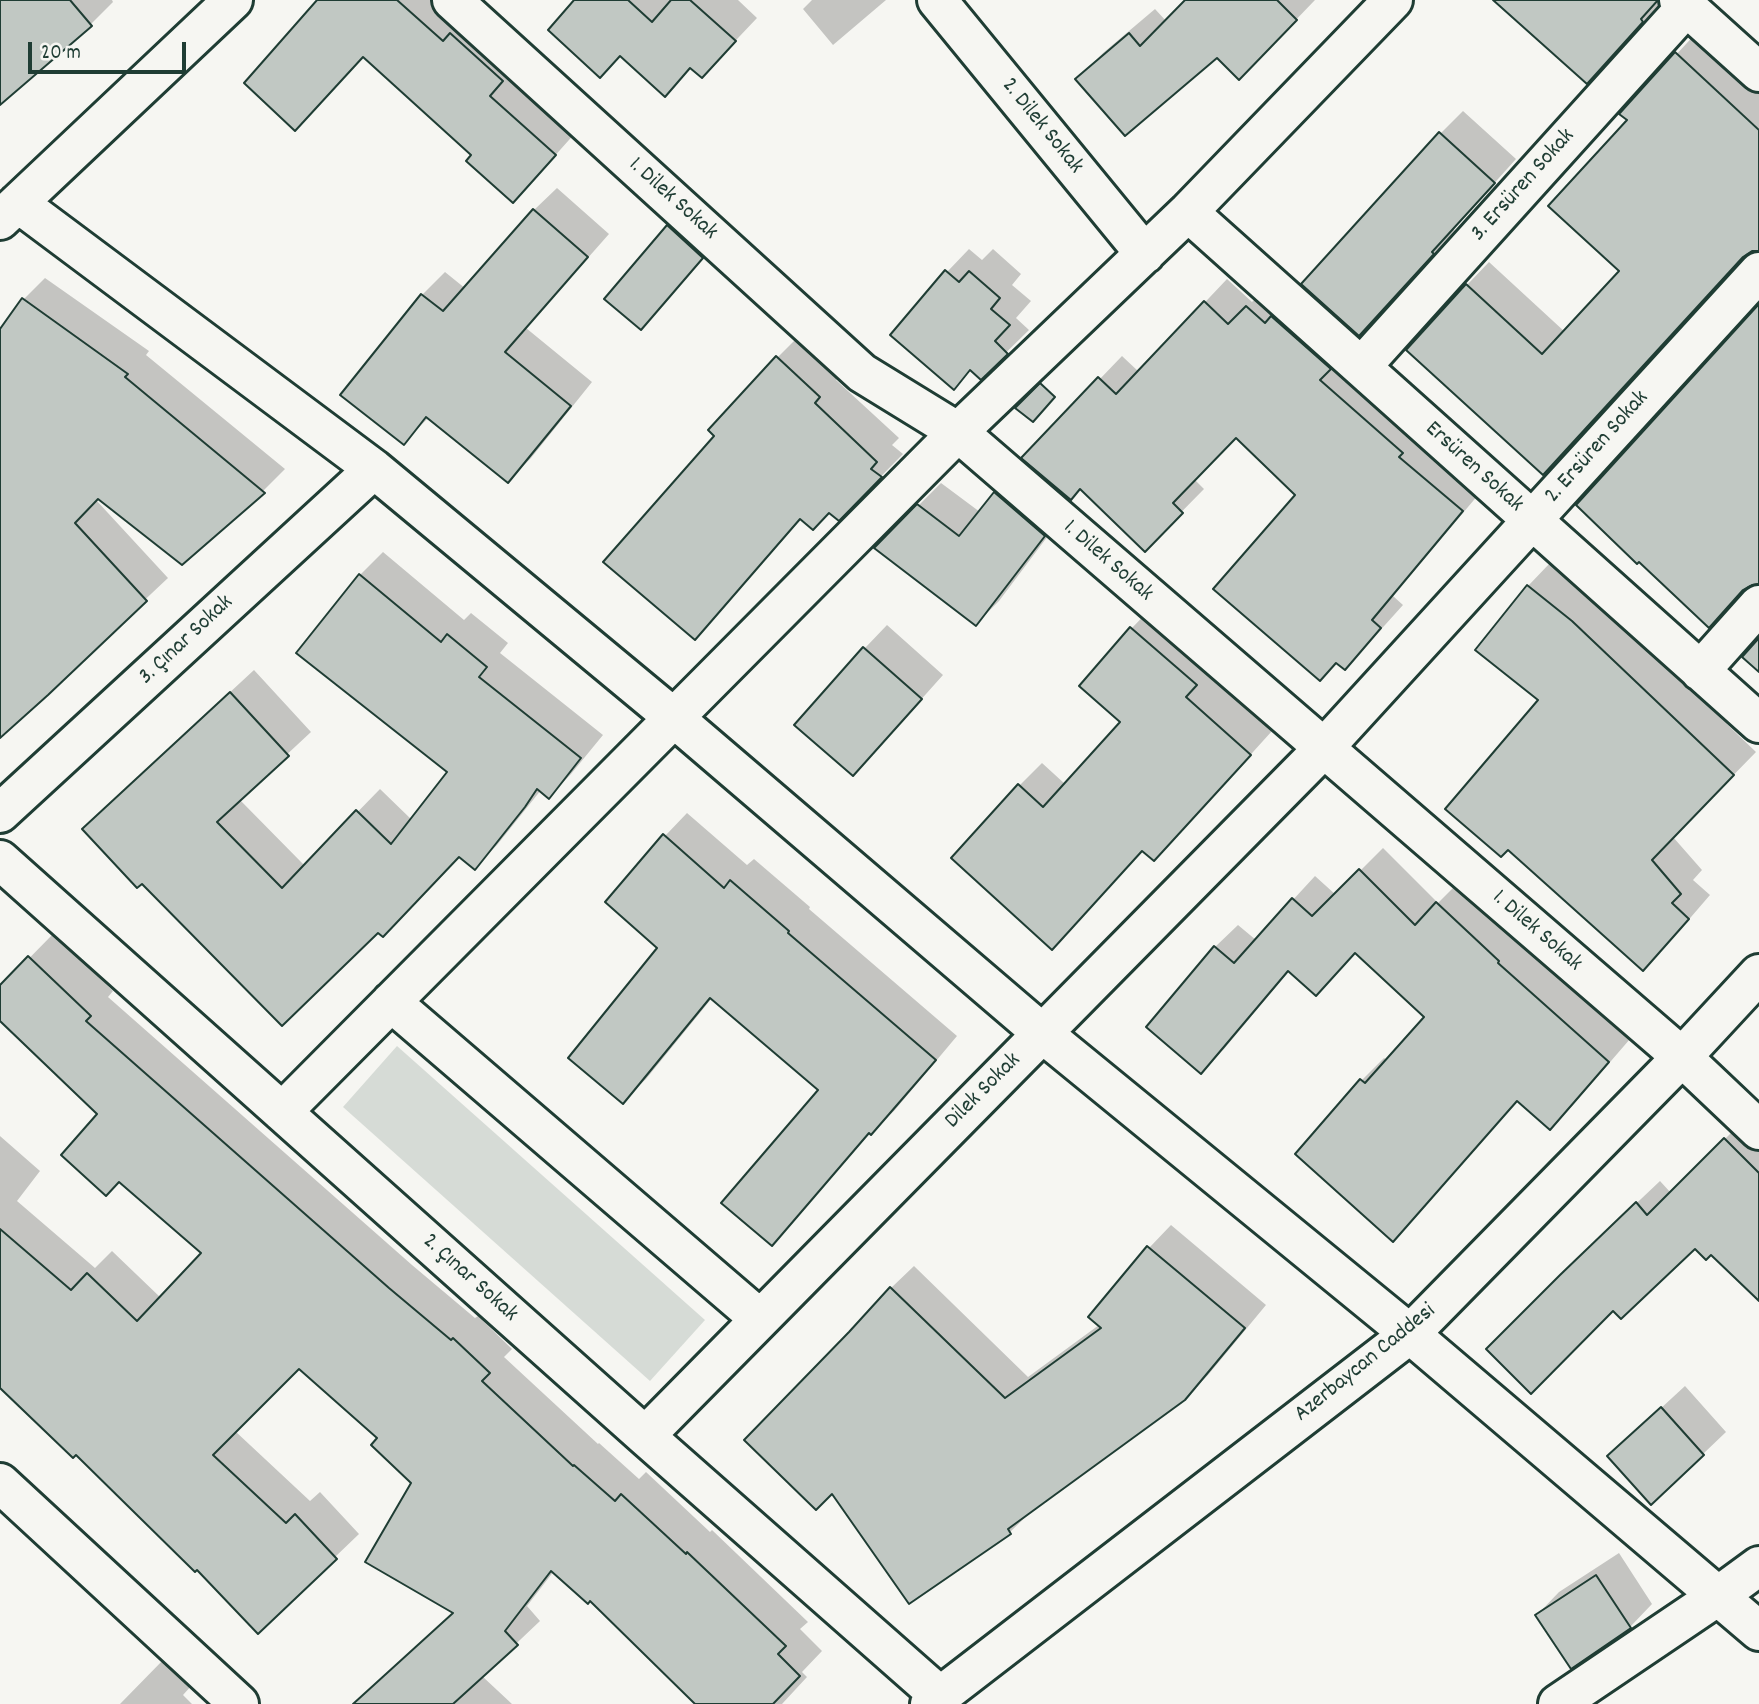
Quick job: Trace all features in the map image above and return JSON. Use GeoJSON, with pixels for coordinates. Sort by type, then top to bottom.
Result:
{"type":"FeatureCollection","features":[{"type":"Feature","properties":{"kind":"street"},"geometry":{"type":"LineString","coordinates":[[233,0],[9,212],[374,469],[674,718],[1042,1033],[1410,1334],[1759,1631]]}},
{"type":"Feature","properties":{"kind":"street","name":"1. Dilek Sokak"},"geometry":{"type":"LineString","coordinates":[[452,0],[862,373],[958,432],[1682,1057],[1759,1130]]}},
{"type":"Feature","properties":{"kind":"street","name":"2. Dilek Sokak"},"geometry":{"type":"LineString","coordinates":[[937,0],[1145,254]]}},
{"type":"Feature","properties":{"kind":"street"},"geometry":{"type":"LineString","coordinates":[[282,1112],[958,432],[1188,212],[1393,0]]}},
{"type":"Feature","properties":{"kind":"street"},"geometry":{"type":"LineString","coordinates":[[1683,3],[1759,72]]}},
{"type":"Feature","properties":{"kind":"street","name":"3. Ersüren Sokak"},"geometry":{"type":"LineString","coordinates":[[1361,367],[1683,3]]}},
{"type":"Feature","properties":{"kind":"street","name":"Ersüren Sokak"},"geometry":{"type":"LineString","coordinates":[[1188,212],[1759,723]]}},
{"type":"Feature","properties":{"kind":"street","name":"2. Ersüren Sokak"},"geometry":{"type":"LineString","coordinates":[[1323,748],[1759,272]]}},
{"type":"Feature","properties":{"kind":"street","name":"3. Çınar Sokak"},"geometry":{"type":"LineString","coordinates":[[0,813],[374,469]]}},
{"type":"Feature","properties":{"kind":"street"},"geometry":{"type":"LineString","coordinates":[[1700,671],[1759,606]]}},
{"type":"Feature","properties":{"kind":"street","name":"Dilek Sokak"},"geometry":{"type":"LineString","coordinates":[[645,1436],[1323,748]]}},
{"type":"Feature","properties":{"kind":"street","name":"2. Çınar Sokak"},"geometry":{"type":"LineString","coordinates":[[0,860],[645,1436],[935,1700]]}},
{"type":"Feature","properties":{"kind":"street","name":"Azerbaycan Caddesi"},"geometry":{"type":"LineString","coordinates":[[935,1700],[1410,1334],[1682,1057],[1759,974]]}},
{"type":"Feature","properties":{"kind":"street"},"geometry":{"type":"LineString","coordinates":[[391,1002],[760,1319]]}},
{"type":"Feature","properties":{"kind":"street"},"geometry":{"type":"LineString","coordinates":[[0,1483],[239,1704]]}},
{"type":"Feature","properties":{"kind":"street"},"geometry":{"type":"LineString","coordinates":[[1558,1704],[1759,1566]]}},
{"type":"Feature","properties":{"kind":"shaded area"},"geometry":{"type":"Polygon","coordinates":[[[397,1046],[705,1320],[650,1381],[343,1107],[397,1046]]]}},
{"type":"Feature","properties":{"kind":"building"},"geometry":{"type":"Polygon","coordinates":[[[0,0],[70,0],[92,26],[0,105],[0,0]]]}},
{"type":"Feature","properties":{"kind":"building"},"geometry":{"type":"Polygon","coordinates":[[[317,0],[397,0],[443,41],[450,33],[503,81],[490,96],[556,155],[513,203],[466,161],[471,155],[363,57],[295,131],[244,83],[317,0]]]}},
{"type":"Feature","properties":{"kind":"building"},"geometry":{"type":"Polygon","coordinates":[[[574,0],[628,0],[652,22],[671,0],[690,0],[736,41],[702,78],[690,68],[665,97],[620,56],[600,78],[548,30],[574,0]]]}},
{"type":"Feature","properties":{"kind":"building"},"geometry":{"type":"Polygon","coordinates":[[[1185,0],[1277,0],[1297,20],[1239,80],[1217,58],[1125,136],[1075,79],[1129,33],[1140,46],[1185,0]]]}},
{"type":"Feature","properties":{"kind":"building"},"geometry":{"type":"Polygon","coordinates":[[[1493,0],[1658,0],[1641,19],[1643,22],[1587,84],[1493,0]]]}},
{"type":"Feature","properties":{"kind":"building"},"geometry":{"type":"Polygon","coordinates":[[[1675,52],[1759,130],[1759,251],[1752,251],[1743,257],[1543,475],[1406,350],[1466,284],[1542,354],[1619,271],[1548,206],[1627,120],[1619,114],[1675,52]]]}},
{"type":"Feature","properties":{"kind":"building"},"geometry":{"type":"Polygon","coordinates":[[[1439,132],[1495,183],[1359,336],[1301,284],[1439,132]]]}},
{"type":"Feature","properties":{"kind":"building"},"geometry":{"type":"Polygon","coordinates":[[[533,209],[588,257],[505,352],[571,406],[508,483],[426,417],[404,445],[340,395],[421,294],[443,311],[533,209]]]}},
{"type":"Feature","properties":{"kind":"building"},"geometry":{"type":"Polygon","coordinates":[[[667,225],[703,258],[641,330],[604,299],[667,225]]]}},
{"type":"Feature","properties":{"kind":"building"},"geometry":{"type":"Polygon","coordinates":[[[945,270],[959,282],[969,271],[1000,298],[991,309],[1010,325],[995,341],[1008,354],[981,380],[970,370],[954,390],[890,335],[945,270]]]}},
{"type":"Feature","properties":{"kind":"building"},"geometry":{"type":"Polygon","coordinates":[[[22,298],[128,374],[125,377],[265,493],[182,565],[98,499],[75,523],[147,601],[0,738],[0,329],[22,298]]]}},
{"type":"Feature","properties":{"kind":"building"},"geometry":{"type":"Polygon","coordinates":[[[1204,301],[1228,324],[1246,306],[1265,323],[1271,316],[1331,369],[1320,380],[1403,453],[1399,457],[1463,511],[1372,620],[1381,628],[1345,670],[1336,663],[1320,681],[1213,589],[1295,495],[1236,438],[1173,503],[1183,513],[1145,552],[1080,489],[1071,500],[1021,458],[1098,377],[1116,394],[1204,301]]]}},
{"type":"Feature","properties":{"kind":"building"},"geometry":{"type":"Polygon","coordinates":[[[1759,304],[1759,584],[1743,590],[1709,628],[1576,505],[1759,304]]]}},
{"type":"Feature","properties":{"kind":"building"},"geometry":{"type":"Polygon","coordinates":[[[776,356],[820,397],[815,403],[877,462],[871,469],[882,477],[839,521],[829,513],[813,530],[800,519],[695,640],[603,562],[714,436],[708,430],[776,356]]]}},
{"type":"Feature","properties":{"kind":"building"},"geometry":{"type":"Polygon","coordinates":[[[1040,383],[1055,397],[1033,422],[1015,408],[1040,383]]]}},
{"type":"Feature","properties":{"kind":"building"},"geometry":{"type":"Polygon","coordinates":[[[994,492],[1045,536],[976,626],[874,548],[917,504],[959,536],[994,492]]]}},
{"type":"Feature","properties":{"kind":"building"},"geometry":{"type":"Polygon","coordinates":[[[359,574],[441,642],[447,634],[487,667],[479,677],[581,758],[549,799],[537,789],[475,870],[459,857],[383,937],[378,933],[282,1026],[142,884],[137,888],[82,829],[230,692],[289,756],[217,822],[282,888],[356,810],[391,844],[447,772],[296,653],[359,574]]]}},
{"type":"Feature","properties":{"kind":"building"},"geometry":{"type":"Polygon","coordinates":[[[1527,585],[1572,621],[1734,775],[1652,860],[1681,894],[1672,903],[1689,919],[1643,971],[1508,850],[1501,857],[1445,809],[1538,700],[1475,650],[1527,585]]]}},
{"type":"Feature","properties":{"kind":"building"},"geometry":{"type":"Polygon","coordinates":[[[1130,627],[1197,685],[1186,697],[1251,755],[1154,861],[1142,851],[1052,950],[951,858],[1018,784],[1043,807],[1120,722],[1079,686],[1130,627]]]}},
{"type":"Feature","properties":{"kind":"building"},"geometry":{"type":"Polygon","coordinates":[[[1759,638],[1759,672],[1742,657],[1759,638]]]}},
{"type":"Feature","properties":{"kind":"building"},"geometry":{"type":"Polygon","coordinates":[[[863,647],[922,699],[853,776],[794,725],[863,647]]]}},
{"type":"Feature","properties":{"kind":"building"},"geometry":{"type":"Polygon","coordinates":[[[663,834],[724,888],[730,880],[936,1060],[772,1246],[721,1203],[818,1090],[710,998],[623,1104],[568,1058],[657,948],[605,902],[663,834]]]}},
{"type":"Feature","properties":{"kind":"building"},"geometry":{"type":"Polygon","coordinates":[[[1359,869],[1415,925],[1436,902],[1499,961],[1498,963],[1609,1062],[1550,1130],[1517,1101],[1393,1242],[1295,1154],[1360,1079],[1365,1083],[1424,1017],[1355,953],[1316,996],[1288,971],[1201,1074],[1146,1027],[1214,946],[1234,963],[1292,898],[1312,916],[1359,869]]]}},
{"type":"Feature","properties":{"kind":"building"},"geometry":{"type":"Polygon","coordinates":[[[28,956],[91,1016],[86,1021],[389,1288],[451,1340],[453,1338],[490,1373],[482,1381],[573,1466],[615,1501],[621,1494],[786,1646],[778,1654],[800,1676],[773,1704],[695,1704],[590,1601],[588,1604],[551,1571],[505,1631],[518,1645],[453,1704],[353,1704],[453,1613],[365,1562],[411,1483],[371,1445],[377,1438],[299,1369],[213,1455],[286,1523],[295,1514],[337,1559],[258,1634],[197,1570],[195,1572],[76,1455],[73,1458],[0,1388],[0,1229],[71,1290],[87,1273],[137,1321],[201,1253],[119,1182],[106,1196],[61,1155],[97,1114],[0,1021],[0,985],[28,956]]]}},
{"type":"Feature","properties":{"kind":"building"},"geometry":{"type":"Polygon","coordinates":[[[1724,1138],[1759,1173],[1759,1301],[1711,1255],[1706,1260],[1695,1249],[1621,1319],[1613,1311],[1531,1394],[1486,1349],[1636,1202],[1647,1215],[1724,1138]]]}},
{"type":"Feature","properties":{"kind":"building"},"geometry":{"type":"Polygon","coordinates":[[[1147,1246],[1245,1328],[1185,1400],[1008,1529],[1011,1534],[909,1604],[832,1494],[816,1510],[744,1440],[890,1287],[1005,1398],[1101,1328],[1088,1317],[1147,1246]]]}},
{"type":"Feature","properties":{"kind":"building"},"geometry":{"type":"Polygon","coordinates":[[[1661,1407],[1704,1455],[1651,1505],[1607,1456],[1661,1407]]]}},
{"type":"Feature","properties":{"kind":"building"},"geometry":{"type":"Polygon","coordinates":[[[1596,1575],[1631,1628],[1571,1669],[1535,1615],[1596,1575]]]}}]}
